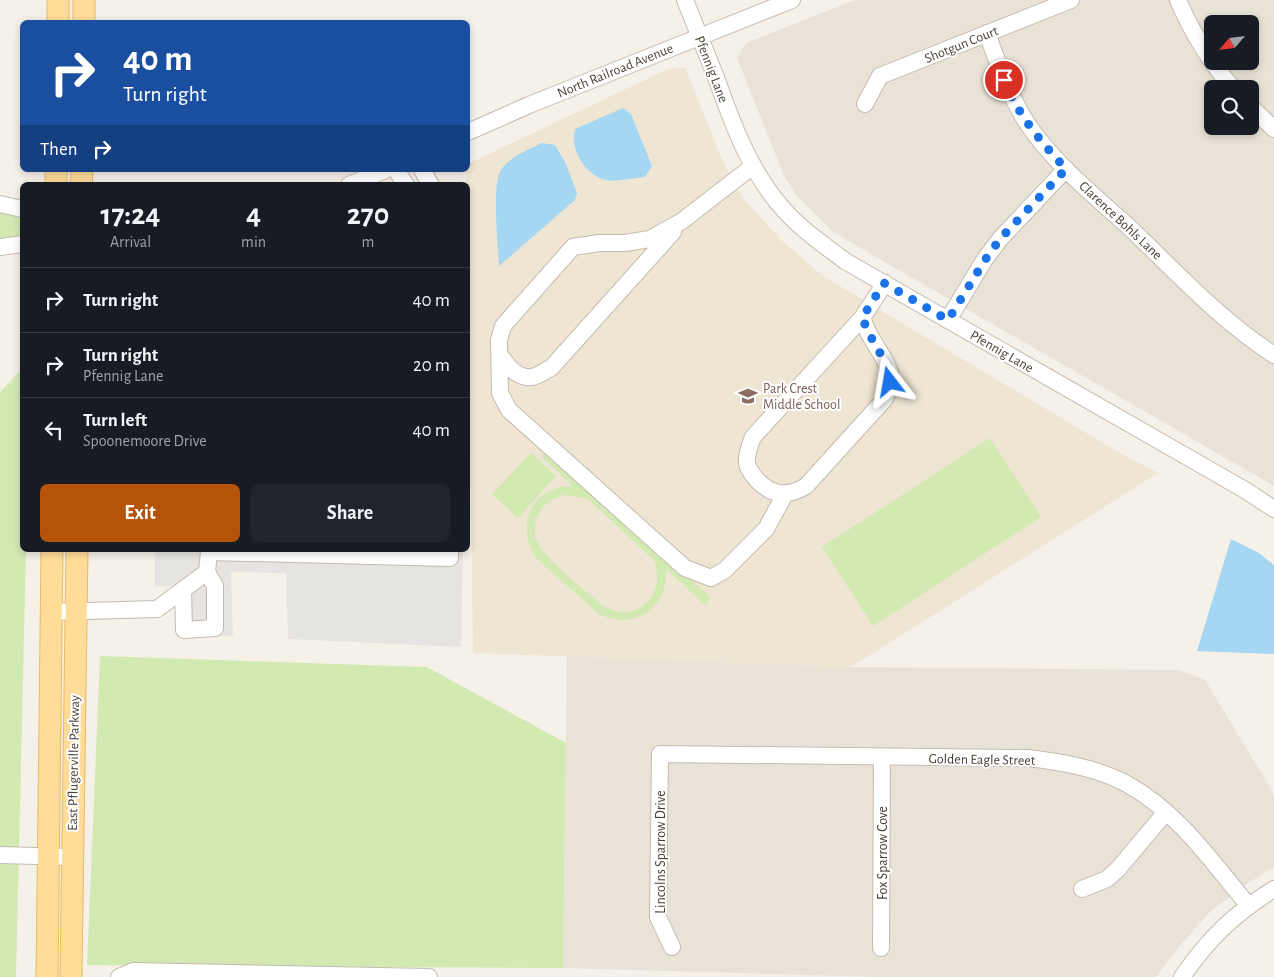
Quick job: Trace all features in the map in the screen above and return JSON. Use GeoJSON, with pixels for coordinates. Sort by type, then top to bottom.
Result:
{"type":"FeatureCollection","features":[{"type":"Feature","properties":{"kind":"main road"},"geometry":{"type":"LineString","coordinates":[[58,0],[58,20]]}},
{"type":"Feature","properties":{"kind":"main road"},"geometry":{"type":"LineString","coordinates":[[84,0],[84,20]]}},
{"type":"Feature","properties":{"kind":"main road","name":"East Pflugerville Parkway"},"geometry":{"type":"LineString","coordinates":[[47,977],[52,552]]}},
{"type":"Feature","properties":{"kind":"main road","name":"East Pflugerville Parkway"},"geometry":{"type":"LineString","coordinates":[[70,977],[77,552]]}},
{"type":"Feature","properties":{"kind":"street","name":"Pfennig Lane"},"geometry":{"type":"LineString","coordinates":[[686,0],[734,125],[753,166],[784,210],[812,237],[846,261],[1245,490],[1274,509]]}},
{"type":"Feature","properties":{"kind":"street","name":"North Railroad Avenue"},"geometry":{"type":"LineString","coordinates":[[470,131],[529,105],[792,0]]}},
{"type":"Feature","properties":{"kind":"street","name":"Shotgun Court"},"geometry":{"type":"LineString","coordinates":[[866,104],[880,76],[1071,0]]}},
{"type":"Feature","properties":{"kind":"street"},"geometry":{"type":"LineString","coordinates":[[1178,0],[1207,54],[1227,80]]}},
{"type":"Feature","properties":{"kind":"street","name":"Clarence Bohls Lane"},"geometry":{"type":"LineString","coordinates":[[987,33],[1008,89],[1038,138],[1066,169],[1221,314],[1274,355]]}},
{"type":"Feature","properties":{"kind":"street"},"geometry":{"type":"LineString","coordinates":[[1259,115],[1274,129]]}},
{"type":"Feature","properties":{"kind":"street"},"geometry":{"type":"LineString","coordinates":[[753,166],[682,221],[650,239],[599,243],[573,248],[503,326],[499,340],[500,393],[509,410],[685,568],[711,578],[725,570],[766,529],[785,494]]}},
{"type":"Feature","properties":{"kind":"street"},"geometry":{"type":"LineString","coordinates":[[948,320],[1000,239],[1066,169]]}},
{"type":"Feature","properties":{"kind":"street"},"geometry":{"type":"LineString","coordinates":[[356,182],[380,172]]}},
{"type":"Feature","properties":{"kind":"street"},"geometry":{"type":"LineString","coordinates":[[0,204],[20,209]]}},
{"type":"Feature","properties":{"kind":"street"},"geometry":{"type":"LineString","coordinates":[[500,355],[510,369],[520,375],[532,377],[551,368],[682,221]]}},
{"type":"Feature","properties":{"kind":"street"},"geometry":{"type":"LineString","coordinates":[[0,247],[20,244]]}},
{"type":"Feature","properties":{"kind":"street"},"geometry":{"type":"LineString","coordinates":[[862,318],[891,372],[888,392],[884,400],[806,486],[796,492],[785,494],[775,492],[761,484],[750,471],[747,463],[753,437],[862,318],[884,283]]}},
{"type":"Feature","properties":{"kind":"street"},"geometry":{"type":"LineString","coordinates":[[183,590],[184,630],[215,628],[215,586],[208,572],[209,552]]}},
{"type":"Feature","properties":{"kind":"street"},"geometry":{"type":"LineString","coordinates":[[258,552],[450,558],[450,552]]}},
{"type":"Feature","properties":{"kind":"street"},"geometry":{"type":"LineString","coordinates":[[52,612],[157,609],[208,572]]}},
{"type":"Feature","properties":{"kind":"street","name":"Golden Eagle Street"},"geometry":{"type":"LineString","coordinates":[[660,754],[882,758],[1028,758],[1079,766],[1120,781],[1166,812],[1183,827],[1248,905]]}},
{"type":"Feature","properties":{"kind":"street","name":"Lincolns Sparrow Drive"},"geometry":{"type":"LineString","coordinates":[[660,754],[658,917],[672,947]]}},
{"type":"Feature","properties":{"kind":"street","name":"Fox Sparrow Cove"},"geometry":{"type":"LineString","coordinates":[[881,948],[882,758]]}},
{"type":"Feature","properties":{"kind":"street"},"geometry":{"type":"LineString","coordinates":[[1082,889],[1107,879],[1118,869],[1166,812]]}},
{"type":"Feature","properties":{"kind":"street"},"geometry":{"type":"LineString","coordinates":[[0,855],[72,857]]}},
{"type":"Feature","properties":{"kind":"street"},"geometry":{"type":"LineString","coordinates":[[1182,977],[1209,941],[1248,905],[1274,889]]}},
{"type":"Feature","properties":{"kind":"street"},"geometry":{"type":"LineString","coordinates":[[119,977],[133,971],[429,977]]}},
{"type":"Feature","properties":{"kind":"shaded area"},"geometry":{"type":"Polygon","coordinates":[[[855,0],[1274,0],[1274,486],[832,231],[796,195],[784,176],[737,58],[746,43],[855,0]]]}},
{"type":"Feature","properties":{"kind":"shaded area","name":"Park Crest Middle School"},"geometry":{"type":"Polygon","coordinates":[[[685,68],[722,159],[743,198],[781,240],[823,276],[1120,453],[1158,473],[851,667],[473,653],[470,437],[470,182],[466,182],[466,172],[470,172],[470,163],[668,69],[685,68]]]}},
{"type":"Feature","properties":{"kind":"shaded area"},"geometry":{"type":"Polygon","coordinates":[[[155,552],[463,552],[461,647],[288,639],[286,573],[231,572],[233,636],[179,635],[177,586],[155,587],[155,552]]]}},
{"type":"Feature","properties":{"kind":"shaded area"},"geometry":{"type":"Polygon","coordinates":[[[567,656],[851,667],[1179,670],[1205,680],[1274,794],[1274,867],[1211,911],[1177,949],[1156,977],[876,977],[563,968],[567,656]]]}},
{"type":"Feature","properties":{"kind":"green space"},"geometry":{"type":"Polygon","coordinates":[[[0,211],[20,215],[20,238],[0,241],[0,211]]]}},
{"type":"Feature","properties":{"kind":"green space"},"geometry":{"type":"Polygon","coordinates":[[[20,371],[20,552],[26,552],[16,977],[0,977],[0,392],[20,371]]]}},
{"type":"Feature","properties":{"kind":"green space"},"geometry":{"type":"Polygon","coordinates":[[[990,438],[1041,517],[873,626],[822,547],[990,438]]]}},
{"type":"Feature","properties":{"kind":"green space"},"geometry":{"type":"Polygon","coordinates":[[[546,450],[711,598],[705,605],[666,569],[664,589],[654,607],[637,617],[618,620],[609,618],[599,614],[537,559],[532,551],[527,533],[527,524],[532,507],[538,499],[549,491],[573,486],[541,456],[546,450]],[[567,495],[555,498],[544,506],[535,524],[535,535],[538,543],[557,566],[602,605],[615,611],[626,612],[637,609],[646,604],[652,596],[656,585],[657,573],[654,560],[590,501],[567,495]]]}},
{"type":"Feature","properties":{"kind":"green space"},"geometry":{"type":"Polygon","coordinates":[[[531,453],[556,476],[518,518],[492,494],[531,453]]]}},
{"type":"Feature","properties":{"kind":"green space"},"geometry":{"type":"Polygon","coordinates":[[[100,656],[427,667],[566,743],[563,968],[87,965],[100,656]]]}},
{"type":"Feature","properties":{"kind":"water"},"geometry":{"type":"Polygon","coordinates":[[[623,108],[631,114],[652,166],[645,177],[606,180],[592,173],[581,160],[574,145],[575,129],[623,108]]]}},
{"type":"Feature","properties":{"kind":"water"},"geometry":{"type":"Polygon","coordinates":[[[542,143],[555,145],[565,162],[577,193],[575,200],[499,266],[496,190],[500,172],[513,158],[542,143]]]}},
{"type":"Feature","properties":{"kind":"water"},"geometry":{"type":"Polygon","coordinates":[[[1231,539],[1259,553],[1274,565],[1274,654],[1197,651],[1231,539]]]}},
{"type":"Feature","properties":{"kind":"place","name":"Park Crest Middle School"},"geometry":{"type":"Point","coordinates":[748,396]}},
{"type":"Feature","properties":{"kind":"route"},"geometry":{"type":"LineString","coordinates":[[890,382],[891,372],[887,362],[872,339],[862,318],[884,283],[948,320],[1000,239],[1066,169],[1028,124],[1004,80]]}}]}
